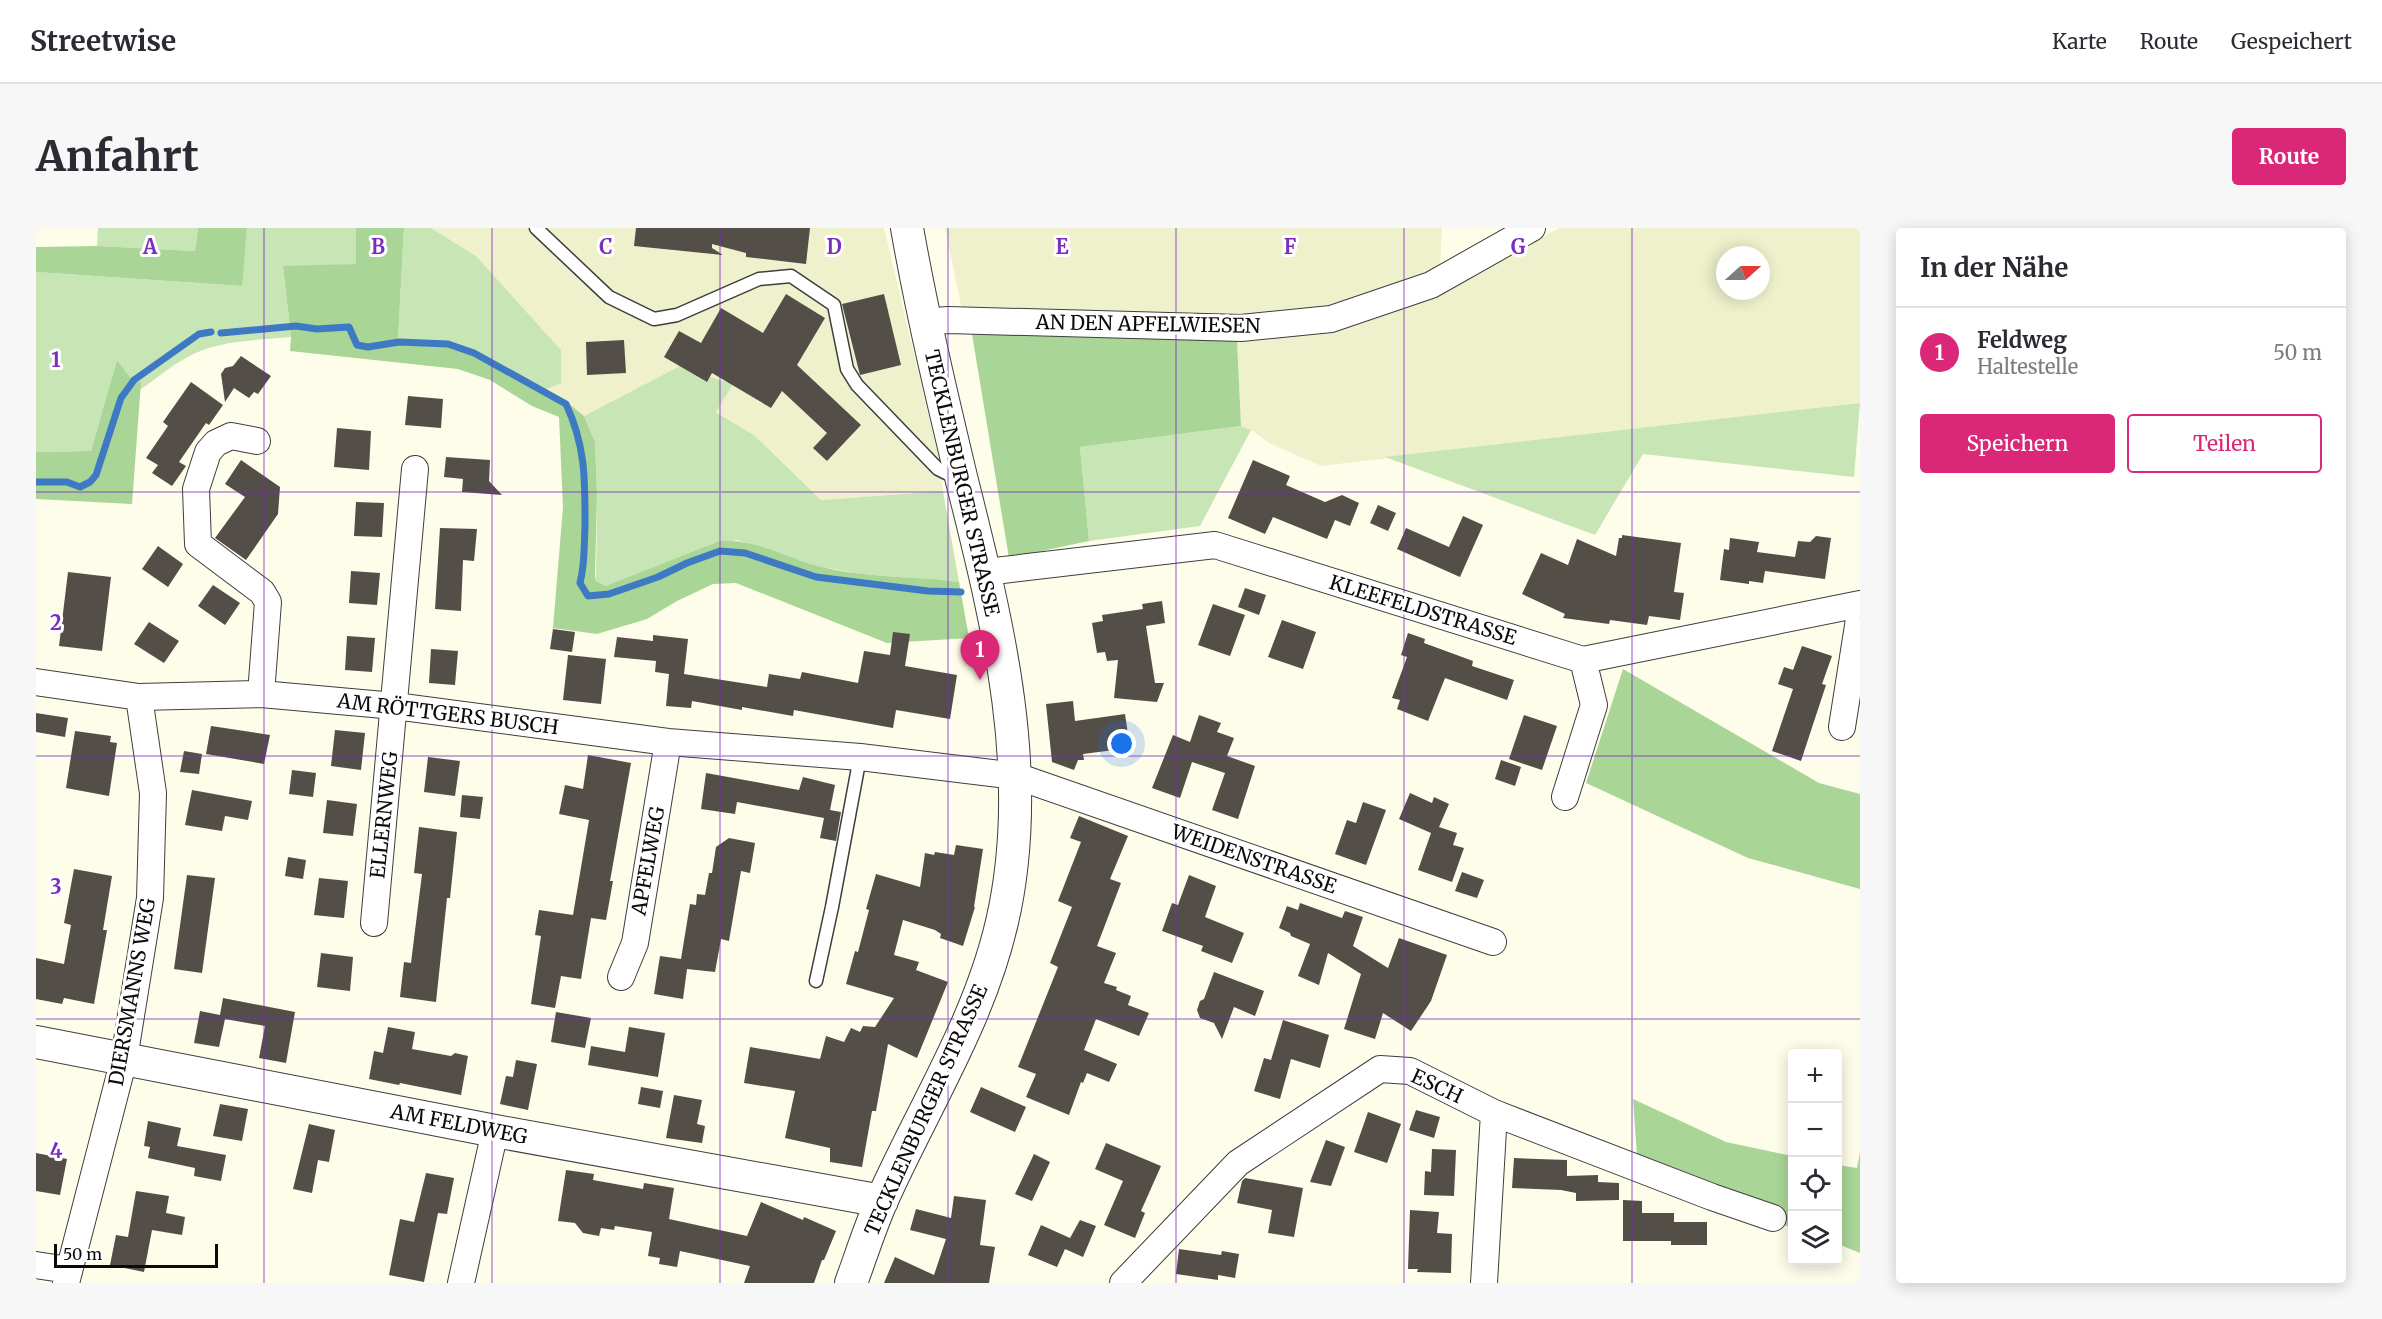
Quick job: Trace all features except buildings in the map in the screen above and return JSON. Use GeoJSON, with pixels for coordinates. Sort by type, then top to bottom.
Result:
{"type":"FeatureCollection","features":[{"type":"Feature","properties":{"kind":"street","name":"TECKLENBURGER STRASSE"},"geometry":{"type":"LineString","coordinates":[[851,1283],[882,1201],[953,1058],[986,977],[1002,923],[1008,891],[1014,831],[1016,776],[1005,676],[986,572],[923,322],[907,228]]}},
{"type":"Feature","properties":{"kind":"street","name":"AN DEN APFELWIESEN"},"geometry":{"type":"LineString","coordinates":[[923,322],[948,320],[1241,328],[1331,319],[1431,285],[1532,228]]}},
{"type":"Feature","properties":{"kind":"street"},"geometry":{"type":"LineString","coordinates":[[257,441],[231,436],[216,443],[208,452],[196,489],[198,544],[262,592],[268,602],[261,694]]}},
{"type":"Feature","properties":{"kind":"street","name":"ELLERNWEG"},"geometry":{"type":"LineString","coordinates":[[374,923],[415,469]]}},
{"type":"Feature","properties":{"kind":"street","name":"KLEEFELDSTRASSE"},"geometry":{"type":"LineString","coordinates":[[986,572],[1215,545],[1583,660],[1860,604]]}},
{"type":"Feature","properties":{"kind":"street"},"geometry":{"type":"LineString","coordinates":[[1842,727],[1860,613]]}},
{"type":"Feature","properties":{"kind":"street"},"geometry":{"type":"LineString","coordinates":[[1565,797],[1594,705],[1583,660]]}},
{"type":"Feature","properties":{"kind":"street","name":"AM RÖTTGERS BUSCH"},"geometry":{"type":"LineString","coordinates":[[36,682],[139,697],[261,694],[395,706],[668,742],[860,757],[1016,776]]}},
{"type":"Feature","properties":{"kind":"street","name":"DIERSMANNS WEG"},"geometry":{"type":"LineString","coordinates":[[67,1276],[124,1059],[150,898],[153,793],[139,697]]}},
{"type":"Feature","properties":{"kind":"street","name":"APFELWEG"},"geometry":{"type":"LineString","coordinates":[[621,977],[634,943],[668,742]]}},
{"type":"Feature","properties":{"kind":"street","name":"WEIDENSTRASSE"},"geometry":{"type":"LineString","coordinates":[[1016,776],[1493,942]]}},
{"type":"Feature","properties":{"kind":"street","name":"AM FELDWEG"},"geometry":{"type":"LineString","coordinates":[[36,1042],[495,1131],[882,1201]]}},
{"type":"Feature","properties":{"kind":"street","name":"ESCH"},"geometry":{"type":"LineString","coordinates":[[1124,1283],[1238,1163],[1380,1069],[1410,1071],[1494,1113],[1701,1193],[1773,1218]]}},
{"type":"Feature","properties":{"kind":"street"},"geometry":{"type":"LineString","coordinates":[[1484,1283],[1494,1113]]}},
{"type":"Feature","properties":{"kind":"street"},"geometry":{"type":"LineString","coordinates":[[461,1283],[495,1131]]}},
{"type":"Feature","properties":{"kind":"street"},"geometry":{"type":"LineString","coordinates":[[36,1265],[67,1276]]}},
{"type":"Feature","properties":{"kind":"lane"},"geometry":{"type":"LineString","coordinates":[[536,228],[609,297],[654,319],[677,315],[759,279],[791,276],[834,305],[847,369],[857,385],[938,469],[962,482]]}},
{"type":"Feature","properties":{"kind":"lane"},"geometry":{"type":"LineString","coordinates":[[816,981],[860,757]]}},
{"type":"Feature","properties":{"kind":"green space"},"geometry":{"type":"Polygon","coordinates":[[[98,228],[198,228],[195,251],[97,246],[98,228]]]}},
{"type":"Feature","properties":{"kind":"green space"},"geometry":{"type":"Polygon","coordinates":[[[198,228],[247,228],[242,286],[36,272],[36,247],[97,246],[195,251],[198,228]]]}},
{"type":"Feature","properties":{"kind":"green space"},"geometry":{"type":"Polygon","coordinates":[[[247,228],[356,228],[357,264],[283,267],[291,337],[235,342],[203,350],[178,362],[140,390],[140,382],[134,382],[117,360],[91,451],[36,452],[36,272],[241,286],[247,228]]]}},
{"type":"Feature","properties":{"kind":"green space"},"geometry":{"type":"Polygon","coordinates":[[[356,228],[404,228],[398,339],[448,342],[474,351],[567,402],[584,416],[595,442],[596,581],[606,586],[720,541],[733,541],[770,549],[835,570],[959,582],[969,638],[887,643],[736,583],[713,584],[677,601],[647,619],[597,634],[553,628],[563,507],[559,417],[532,406],[490,380],[458,369],[290,351],[291,337],[283,266],[356,264],[356,228]]]}},
{"type":"Feature","properties":{"kind":"green space"},"geometry":{"type":"Polygon","coordinates":[[[404,228],[431,228],[476,256],[561,350],[561,383],[544,390],[474,351],[448,342],[398,340],[404,228]]]}},
{"type":"Feature","properties":{"kind":"green space"},"geometry":{"type":"Polygon","coordinates":[[[431,228],[884,228],[939,459],[943,491],[821,500],[754,435],[716,411],[732,385],[707,382],[680,366],[584,416],[567,402],[544,390],[561,382],[561,350],[476,256],[431,228]]]}},
{"type":"Feature","properties":{"kind":"green space"},"geometry":{"type":"Polygon","coordinates":[[[945,228],[1442,228],[1440,269],[1336,306],[1236,318],[962,310],[945,228]]]}},
{"type":"Feature","properties":{"kind":"green space"},"geometry":{"type":"Polygon","coordinates":[[[1559,228],[1860,228],[1860,403],[1321,466],[1269,443],[1241,426],[1237,341],[1336,329],[1442,293],[1559,228]]]}},
{"type":"Feature","properties":{"kind":"green space"},"geometry":{"type":"Polygon","coordinates":[[[972,334],[1237,341],[1241,426],[1080,447],[1089,541],[1009,558],[972,334]]]}},
{"type":"Feature","properties":{"kind":"green space"},"geometry":{"type":"Polygon","coordinates":[[[117,360],[134,382],[141,382],[132,504],[36,499],[36,452],[91,451],[117,360]]]}},
{"type":"Feature","properties":{"kind":"green space"},"geometry":{"type":"Polygon","coordinates":[[[680,366],[706,382],[710,377],[733,384],[716,412],[754,435],[821,500],[943,491],[959,582],[861,574],[817,566],[737,540],[606,586],[596,581],[595,442],[584,416],[680,366]]]}},
{"type":"Feature","properties":{"kind":"green space"},"geometry":{"type":"Polygon","coordinates":[[[1860,403],[1854,477],[1643,454],[1595,535],[1385,457],[1860,403]]]}},
{"type":"Feature","properties":{"kind":"green space"},"geometry":{"type":"Polygon","coordinates":[[[1241,426],[1251,430],[1200,526],[1089,541],[1080,447],[1241,426]]]}},
{"type":"Feature","properties":{"kind":"green space"},"geometry":{"type":"Polygon","coordinates":[[[1623,669],[1819,783],[1860,794],[1860,889],[1748,858],[1586,783],[1623,669]]]}},
{"type":"Feature","properties":{"kind":"green space"},"geometry":{"type":"Polygon","coordinates":[[[1633,1099],[1726,1142],[1788,1155],[1788,1226],[1638,1170],[1633,1099]]]}},
{"type":"Feature","properties":{"kind":"green space"},"geometry":{"type":"Polygon","coordinates":[[[1860,1152],[1860,1253],[1842,1246],[1842,1166],[1857,1168],[1860,1152]]]}},
{"type":"Feature","properties":{"kind":"waterway"},"geometry":{"type":"LineString","coordinates":[[221,333],[296,326],[317,329],[349,327],[357,345],[368,347],[399,342],[448,344],[474,353],[566,404],[573,420],[583,464],[585,527],[584,562],[580,583],[588,596],[609,594],[658,577],[720,551],[745,553],[816,577],[928,591],[961,592]]}},
{"type":"Feature","properties":{"kind":"waterway"},"geometry":{"type":"LineString","coordinates":[[36,482],[67,482],[80,487],[90,482],[96,475],[121,398],[134,380],[199,334],[211,332]]}},
{"type":"Feature","properties":{"kind":"place","name":"Feldweg"},"geometry":{"type":"Point","coordinates":[980,680]}}]}
